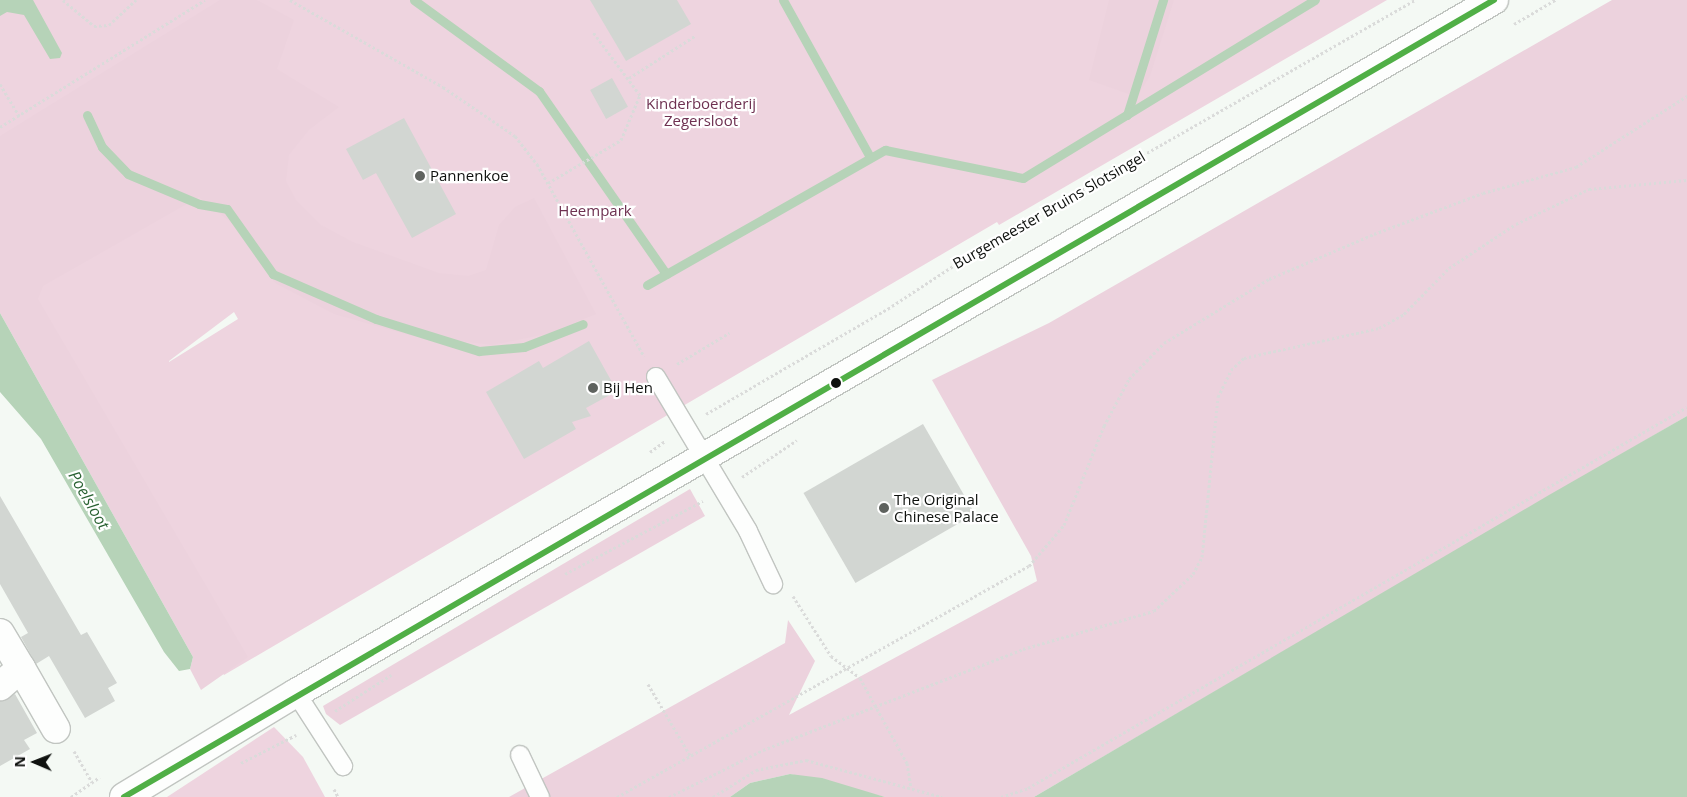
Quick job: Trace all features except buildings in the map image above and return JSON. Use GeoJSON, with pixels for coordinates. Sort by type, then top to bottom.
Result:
{"type":"FeatureCollection","features":[{"type":"Feature","properties":{"kind":"street"},"geometry":{"type":"LineString","coordinates":[[124,797],[296,693],[705,460],[1494,0]]}},
{"type":"Feature","properties":{"kind":"street"},"geometry":{"type":"LineString","coordinates":[[0,633],[56,729]]}},
{"type":"Feature","properties":{"kind":"street"},"geometry":{"type":"LineString","coordinates":[[0,686],[21,668]]}},
{"type":"Feature","properties":{"kind":"lane"},"geometry":{"type":"LineString","coordinates":[[656,377],[748,531],[773,584]]}},
{"type":"Feature","properties":{"kind":"lane"},"geometry":{"type":"LineString","coordinates":[[296,693],[318,723],[343,766]]}},
{"type":"Feature","properties":{"kind":"lane"},"geometry":{"type":"LineString","coordinates":[[520,755],[540,797]]}},
{"type":"Feature","properties":{"kind":"path"},"geometry":{"type":"LineString","coordinates":[[63,0],[94,26],[109,25],[136,0]]}},
{"type":"Feature","properties":{"kind":"path"},"geometry":{"type":"LineString","coordinates":[[0,127],[204,0]]}},
{"type":"Feature","properties":{"kind":"path"},"geometry":{"type":"LineString","coordinates":[[290,0],[485,112],[516,136],[548,183],[656,377],[729,333]]}},
{"type":"Feature","properties":{"kind":"path","name":"Burgemeester Bruins Slotsingel"},"geometry":{"type":"LineString","coordinates":[[686,426],[892,306],[982,247],[1415,0]]}},
{"type":"Feature","properties":{"kind":"path"},"geometry":{"type":"LineString","coordinates":[[548,183],[600,151],[622,140],[640,95],[594,32]]}},
{"type":"Feature","properties":{"kind":"path"},"geometry":{"type":"LineString","coordinates":[[629,78],[695,36]]}},
{"type":"Feature","properties":{"kind":"path"},"geometry":{"type":"LineString","coordinates":[[0,84],[19,116]]}},
{"type":"Feature","properties":{"kind":"path"},"geometry":{"type":"LineString","coordinates":[[617,797],[1029,566],[1064,525],[1104,426],[1130,379],[1164,343],[1269,279],[1374,234],[1484,193],[1576,167],[1687,96]]}},
{"type":"Feature","properties":{"kind":"path"},"geometry":{"type":"LineString","coordinates":[[668,797],[727,765],[877,706],[1075,631],[1112,625],[1154,611],[1193,574],[1202,557],[1218,397],[1231,370],[1244,358],[1378,328],[1404,314],[1449,268],[1516,224],[1589,189],[1687,180]]}},
{"type":"Feature","properties":{"kind":"path"},"geometry":{"type":"LineString","coordinates":[[1001,797],[1036,783],[1687,407]]}},
{"type":"Feature","properties":{"kind":"path"},"geometry":{"type":"LineString","coordinates":[[773,584],[801,604],[831,656],[849,668],[877,706],[907,763],[911,787]]}},
{"type":"Feature","properties":{"kind":"path"},"geometry":{"type":"LineString","coordinates":[[648,684],[691,757]]}},
{"type":"Feature","properties":{"kind":"path"},"geometry":{"type":"LineString","coordinates":[[231,768],[318,723]]}},
{"type":"Feature","properties":{"kind":"path"},"geometry":{"type":"LineString","coordinates":[[56,729],[92,782]]}},
{"type":"Feature","properties":{"kind":"path"},"geometry":{"type":"LineString","coordinates":[[713,797],[756,770],[806,760],[911,787],[942,797]]}},
{"type":"Feature","properties":{"kind":"green space","name":"Heempark"},"geometry":{"type":"Polygon","coordinates":[[[0,0],[1387,0],[999,225],[997,222],[224,675],[0,280],[0,0]],[[234,312],[169,362],[238,319],[234,312]]]}},
{"type":"Feature","properties":{"kind":"green space"},"geometry":{"type":"Polygon","coordinates":[[[274,727],[303,757],[325,797],[167,797],[274,727]]]}},
{"type":"Feature","properties":{"kind":"shaded area"},"geometry":{"type":"Polygon","coordinates":[[[220,0],[257,0],[294,20],[277,69],[339,107],[309,130],[289,155],[286,181],[296,200],[321,225],[353,242],[439,273],[468,276],[486,270],[499,225],[515,207],[534,198],[596,314],[547,334],[492,345],[409,335],[334,314],[275,283],[238,228],[199,197],[43,286],[38,299],[248,657],[201,690],[190,669],[193,657],[0,313],[0,136],[220,0]]]}},
{"type":"Feature","properties":{"kind":"shaded area"},"geometry":{"type":"Polygon","coordinates":[[[1109,0],[1174,0],[1150,76],[1137,97],[1089,80],[1109,0]]]}},
{"type":"Feature","properties":{"kind":"shaded area"},"geometry":{"type":"Polygon","coordinates":[[[1612,0],[1687,0],[1687,416],[1034,797],[885,797],[790,774],[750,783],[730,797],[509,797],[785,643],[788,620],[815,661],[789,715],[1037,581],[1031,556],[932,380],[1049,323],[1612,0]]]}},
{"type":"Feature","properties":{"kind":"shaded area"},"geometry":{"type":"Polygon","coordinates":[[[690,489],[705,516],[340,725],[326,714],[323,706],[690,489]]]}},
{"type":"Feature","properties":{"kind":"water"},"geometry":{"type":"Polygon","coordinates":[[[0,0],[33,0],[62,53],[60,58],[50,59],[24,15],[7,12],[0,16],[0,0]]]}},
{"type":"Feature","properties":{"kind":"water","name":"Poelsloot"},"geometry":{"type":"Polygon","coordinates":[[[0,313],[193,657],[190,669],[179,671],[164,652],[41,439],[0,392],[0,313]]]}},
{"type":"Feature","properties":{"kind":"water"},"geometry":{"type":"Polygon","coordinates":[[[1687,416],[1687,797],[1034,797],[1549,495],[1687,416]]]}},
{"type":"Feature","properties":{"kind":"water"},"geometry":{"type":"Polygon","coordinates":[[[790,774],[822,778],[885,797],[730,797],[750,783],[790,774]]]}},
{"type":"Feature","properties":{"kind":"waterway"},"geometry":{"type":"LineString","coordinates":[[414,0],[539,91],[666,274]]}},
{"type":"Feature","properties":{"kind":"waterway"},"geometry":{"type":"LineString","coordinates":[[783,0],[869,155]]}},
{"type":"Feature","properties":{"kind":"waterway"},"geometry":{"type":"LineString","coordinates":[[1127,115],[1163,0]]}},
{"type":"Feature","properties":{"kind":"waterway"},"geometry":{"type":"LineString","coordinates":[[647,285],[885,150],[1023,178],[1315,0]]}},
{"type":"Feature","properties":{"kind":"waterway"},"geometry":{"type":"LineString","coordinates":[[87,115],[102,147],[128,174],[199,204],[227,209],[273,274],[376,319],[479,351],[524,347],[583,324]]}},
{"type":"Feature","properties":{"kind":"transit line"},"geometry":{"type":"LineString","coordinates":[[124,797],[1494,0]]}},
{"type":"Feature","properties":{"kind":"place","name":"Pannenkoe"},"geometry":{"type":"Point","coordinates":[420,176]}},
{"type":"Feature","properties":{"kind":"place","name":"Bij Hen"},"geometry":{"type":"Point","coordinates":[593,388]}},
{"type":"Feature","properties":{"kind":"place","name":"The Original Chinese Palace"},"geometry":{"type":"Point","coordinates":[884,508]}},
{"type":"Feature","properties":{"kind":"park label","name":"Kinderboerderij Zegersloot"},"geometry":{"type":"Point","coordinates":[701,112]}}]}
